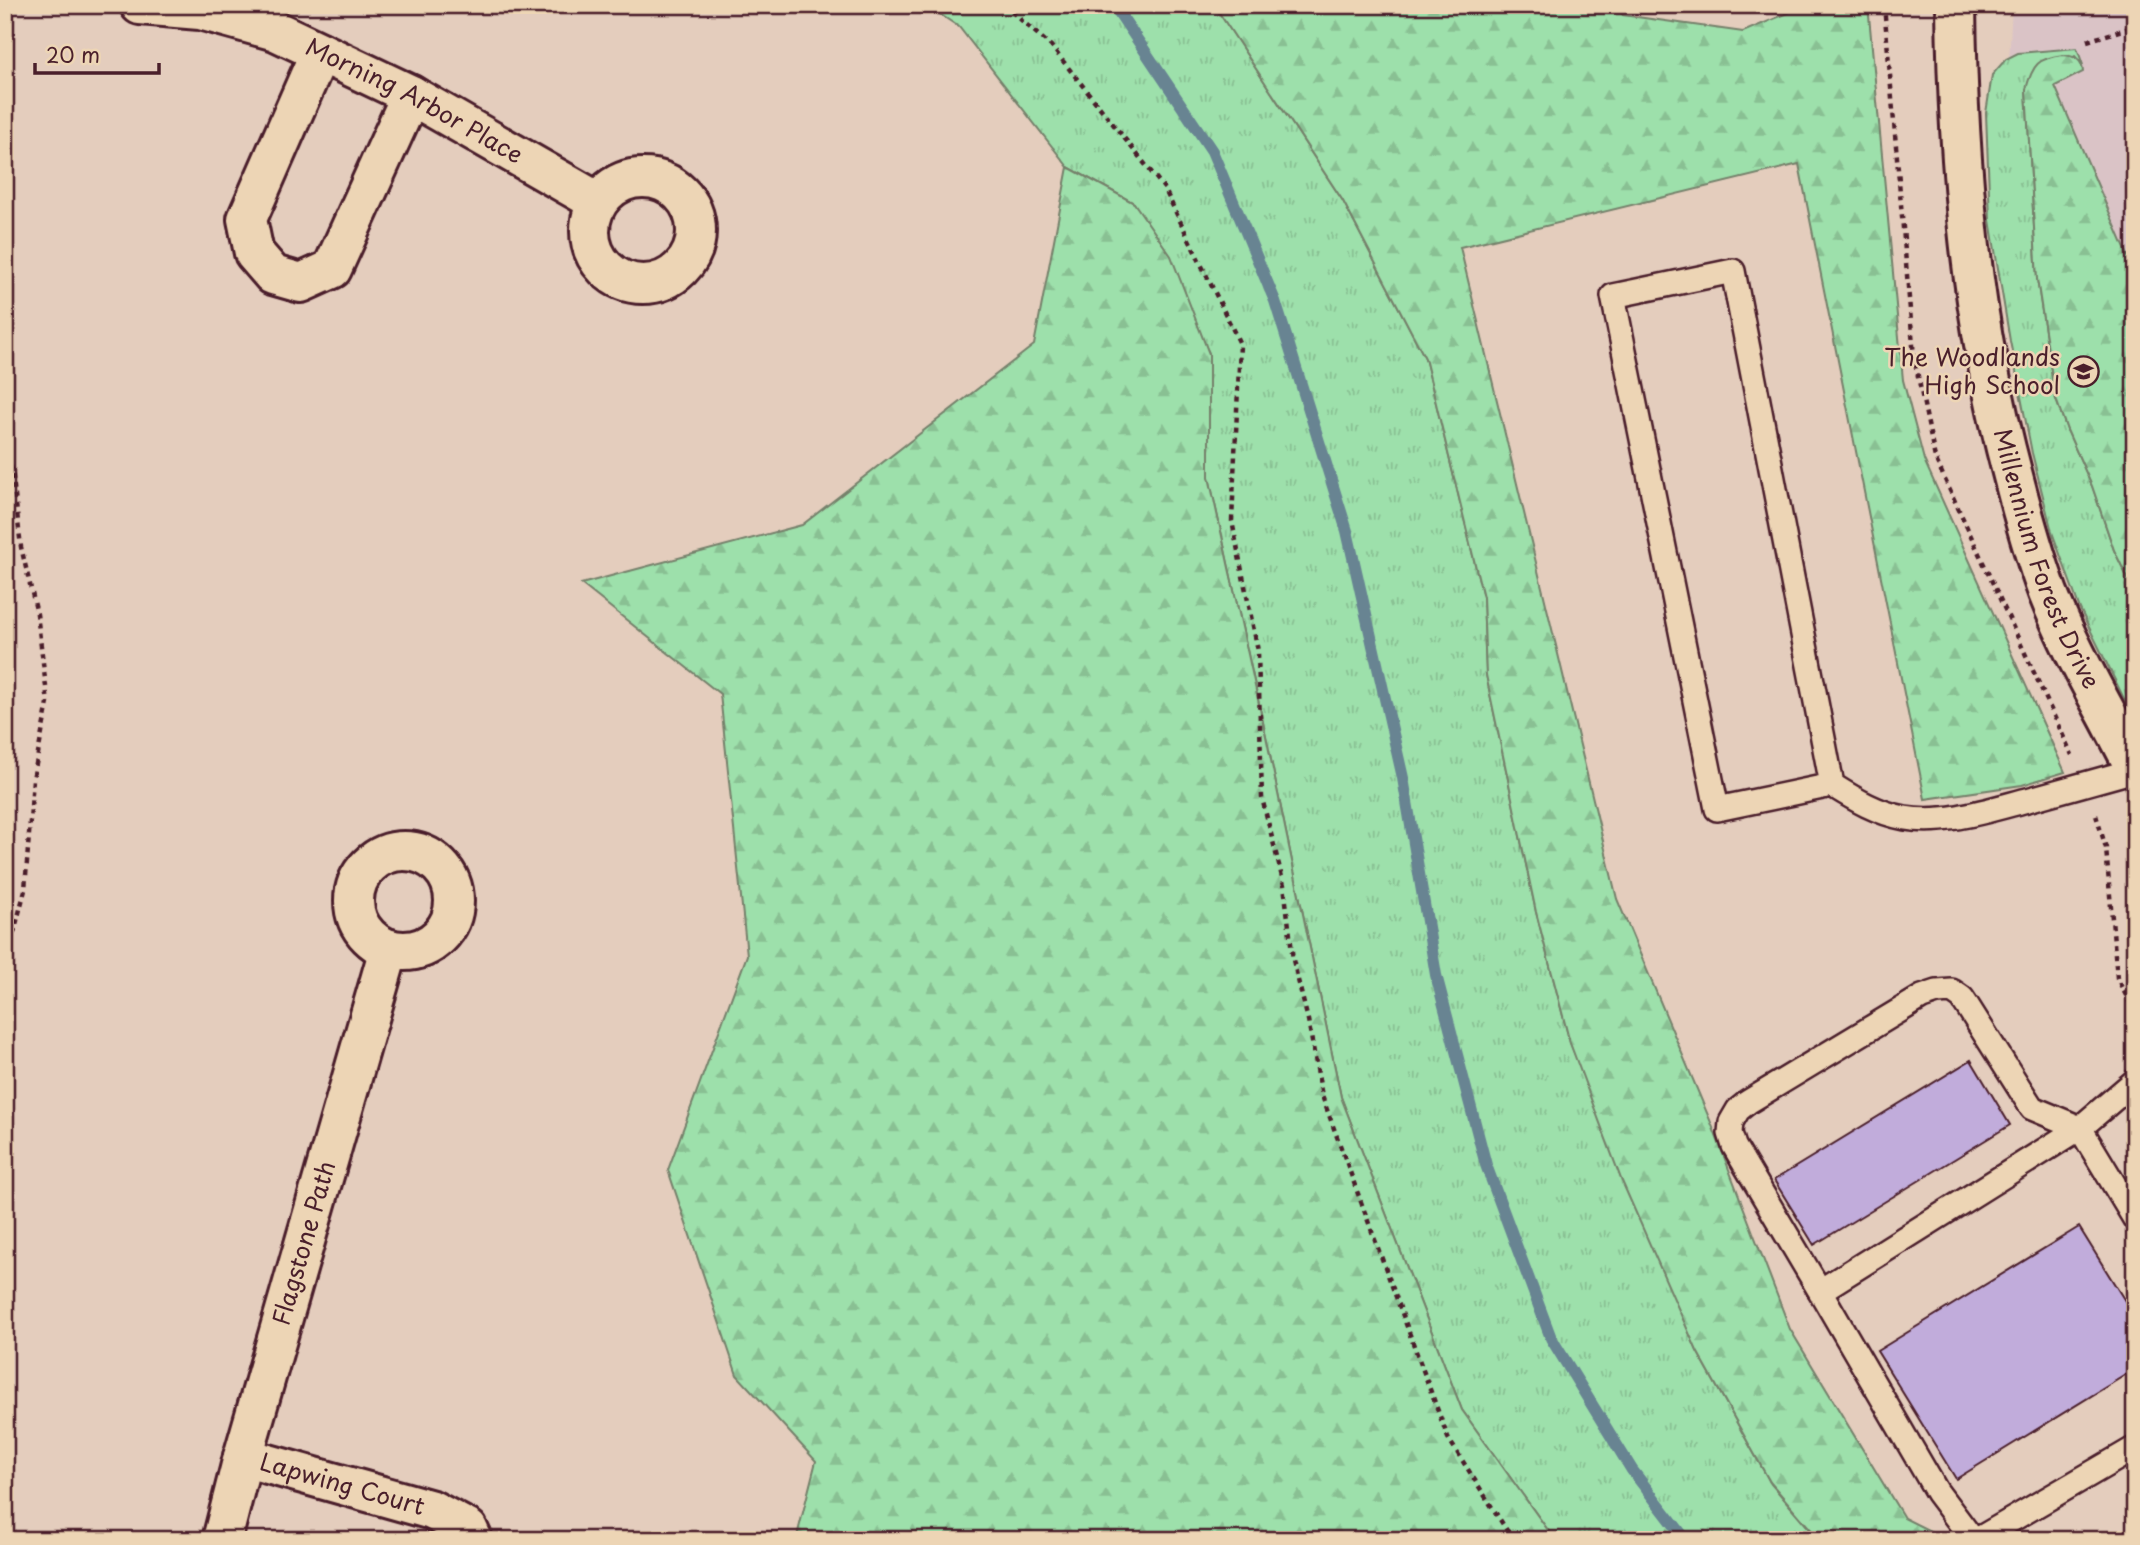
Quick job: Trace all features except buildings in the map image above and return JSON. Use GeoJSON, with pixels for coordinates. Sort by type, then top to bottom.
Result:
{"type":"FeatureCollection","features":[{"type":"Feature","properties":{"kind":"street","name":"Morning Arbor Place"},"geometry":{"type":"LineString","coordinates":[[140,5],[200,10],[276,31],[411,94],[598,202]]}},
{"type":"Feature","properties":{"kind":"street","name":"Millennium Forest Drive"},"geometry":{"type":"LineString","coordinates":[[1956,5],[1959,134],[1968,251],[1983,351],[2004,442],[2026,526],[2048,591],[2073,652],[2135,769]]}},
{"type":"Feature","properties":{"kind":"street"},"geometry":{"type":"LineString","coordinates":[[320,52],[247,219],[254,253],[273,275],[301,283],[332,268],[411,94]]}},
{"type":"Feature","properties":{"kind":"street","name":"Flagstone Path"},"geometry":{"type":"LineString","coordinates":[[222,1540],[243,1457],[389,948]]}},
{"type":"Feature","properties":{"kind":"street","name":"Lapwing Court"},"geometry":{"type":"LineString","coordinates":[[243,1457],[432,1510],[468,1529],[472,1540]]}},
{"type":"Feature","properties":{"kind":"lane"},"geometry":{"type":"LineString","coordinates":[[1832,785],[1733,271],[1613,296],[1717,809],[1832,785],[1884,813],[1920,820],[1985,811],[2135,769]]}},
{"type":"Feature","properties":{"kind":"lane"},"geometry":{"type":"LineString","coordinates":[[2135,1219],[2080,1128],[2032,1108],[1962,998],[1952,991],[1922,997],[1748,1102],[1738,1110],[1731,1122],[1730,1133],[1734,1146],[1937,1492],[1975,1540],[2135,1448]]}},
{"type":"Feature","properties":{"kind":"lane"},"geometry":{"type":"LineString","coordinates":[[1820,1291],[2080,1128],[2135,1081]]}},
{"type":"Feature","properties":{"kind":"path"},"geometry":{"type":"LineString","coordinates":[[1004,5],[1051,46],[1164,188],[1240,344],[1231,521],[1258,651],[1262,799],[1284,885],[1293,960],[1308,1020],[1322,1096],[1448,1438],[1513,1540]]}},
{"type":"Feature","properties":{"kind":"path"},"geometry":{"type":"LineString","coordinates":[[2087,41],[2135,26]]}},
{"type":"Feature","properties":{"kind":"path"},"geometry":{"type":"LineString","coordinates":[[5,446],[12,470],[22,547],[37,614],[48,703],[33,779],[25,890],[5,967]]}},
{"type":"Feature","properties":{"kind":"shaded area","name":"The Woodlands High School"},"geometry":{"type":"Polygon","coordinates":[[[2012,5],[2135,5],[2135,678],[2089,580],[2006,120],[2012,5]]]}},
{"type":"Feature","properties":{"kind":"green space"},"geometry":{"type":"Polygon","coordinates":[[[926,5],[1214,5],[1343,201],[1425,358],[1483,597],[1486,675],[1536,912],[1570,1043],[1697,1351],[1771,1484],[1819,1540],[1555,1540],[1462,1410],[1341,1097],[1209,477],[1209,353],[1134,203],[1068,167],[959,27],[926,5]]]}},
{"type":"Feature","properties":{"kind":"green space"},"geometry":{"type":"Polygon","coordinates":[[[1214,5],[1613,5],[1623,15],[1743,32],[1807,5],[1868,5],[1903,380],[1924,460],[2065,772],[2022,785],[1925,799],[1799,164],[1460,247],[1617,899],[1710,1120],[1790,1329],[1904,1518],[1948,1540],[1820,1540],[1770,1482],[1697,1351],[1621,1179],[1570,1043],[1536,912],[1486,675],[1483,597],[1425,358],[1343,201],[1214,5]]]}},
{"type":"Feature","properties":{"kind":"green space"},"geometry":{"type":"Polygon","coordinates":[[[2077,48],[2083,65],[2075,56],[2026,89],[2037,279],[2055,397],[2092,486],[2114,550],[2135,593],[2135,721],[2080,609],[2052,532],[2032,453],[1990,220],[1986,113],[1992,75],[2006,59],[2018,53],[2077,48]]]}},
{"type":"Feature","properties":{"kind":"green space"},"geometry":{"type":"Polygon","coordinates":[[[2063,55],[2077,59],[2083,72],[2055,86],[2135,272],[2135,593],[2114,550],[2092,486],[2055,396],[2037,279],[2026,89],[2034,68],[2042,60],[2063,55]]]}},
{"type":"Feature","properties":{"kind":"green space"},"geometry":{"type":"Polygon","coordinates":[[[1068,167],[1134,203],[1171,256],[1209,354],[1209,477],[1341,1097],[1462,1410],[1555,1540],[796,1540],[816,1461],[737,1375],[668,1170],[747,955],[720,694],[581,584],[802,525],[1034,345],[1068,167]]]}},
{"type":"Feature","properties":{"kind":"waterway"},"geometry":{"type":"LineString","coordinates":[[1114,5],[1212,151],[1275,301],[1347,531],[1403,778],[1436,975],[1486,1165],[1551,1338],[1632,1470],[1686,1540]]}},
{"type":"Feature","properties":{"kind":"place","name":"The Woodlands High School"},"geometry":{"type":"Point","coordinates":[2083,372]}}]}
